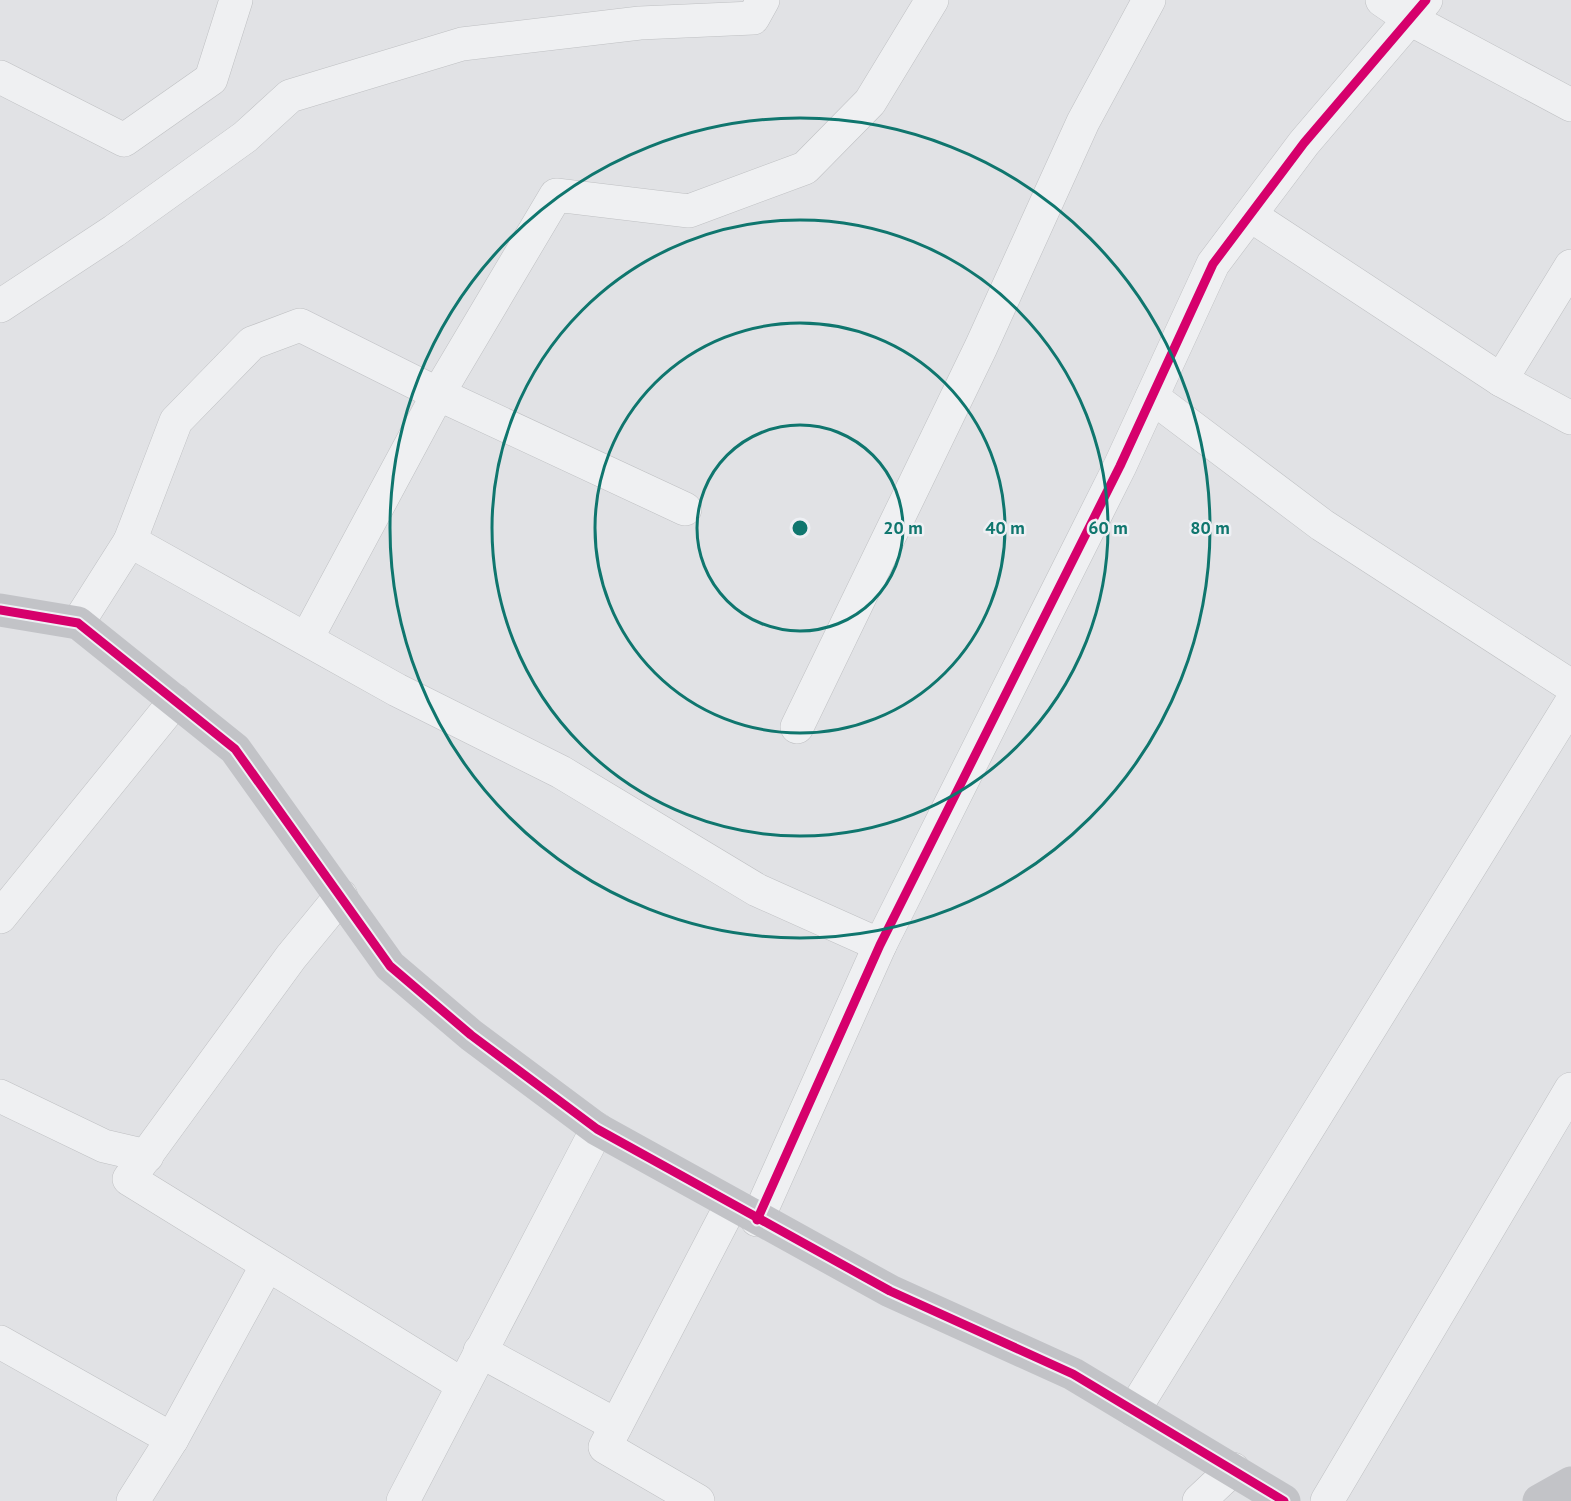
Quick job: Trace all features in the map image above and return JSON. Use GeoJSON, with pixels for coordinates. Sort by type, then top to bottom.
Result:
{"type":"FeatureCollection","features":[{"type":"Feature","properties":{"kind":"street"},"geometry":{"type":"LineString","coordinates":[[0,77],[124,140],[210,79],[236,0]]}},
{"type":"Feature","properties":{"kind":"street"},"geometry":{"type":"LineString","coordinates":[[0,306],[114,231],[245,137],[290,96],[462,44],[642,11],[753,18],[763,0]]}},
{"type":"Feature","properties":{"kind":"street"},"geometry":{"type":"LineString","coordinates":[[308,638],[438,394],[556,195],[688,211],[805,168],[870,102],[932,0]]}},
{"type":"Feature","properties":{"kind":"street"},"geometry":{"type":"LineString","coordinates":[[797,727],[981,347],[1083,122],[1149,0]]}},
{"type":"Feature","properties":{"kind":"street"},"geometry":{"type":"LineString","coordinates":[[1382,0],[1418,10],[1571,105]]}},
{"type":"Feature","properties":{"kind":"street"},"geometry":{"type":"LineString","coordinates":[[698,1501],[605,1447],[744,1213],[1120,466],[1213,264],[1304,143],[1418,10]]}},
{"type":"Feature","properties":{"kind":"street"},"geometry":{"type":"LineString","coordinates":[[1251,215],[1501,380],[1571,418]]}},
{"type":"Feature","properties":{"kind":"street"},"geometry":{"type":"LineString","coordinates":[[1501,380],[1571,266]]}},
{"type":"Feature","properties":{"kind":"street"},"geometry":{"type":"LineString","coordinates":[[78,623],[130,541],[176,421],[252,343],[300,325],[438,394],[685,509]]}},
{"type":"Feature","properties":{"kind":"street"},"geometry":{"type":"LineString","coordinates":[[1152,397],[1322,525],[1571,686]]}},
{"type":"Feature","properties":{"kind":"street"},"geometry":{"type":"LineString","coordinates":[[130,541],[308,638],[397,690],[561,772],[757,890],[880,945]]}},
{"type":"Feature","properties":{"kind":"street"},"geometry":{"type":"LineString","coordinates":[[0,610],[78,623],[235,749],[390,966],[471,1035],[597,1129],[744,1213],[890,1292],[1073,1374],[1284,1501]]}},
{"type":"Feature","properties":{"kind":"street"},"geometry":{"type":"LineString","coordinates":[[0,916],[175,701]]}},
{"type":"Feature","properties":{"kind":"street"},"geometry":{"type":"LineString","coordinates":[[1134,1410],[1571,703]]}},
{"type":"Feature","properties":{"kind":"street"},"geometry":{"type":"LineString","coordinates":[[341,896],[291,957],[129,1179],[463,1385]]}},
{"type":"Feature","properties":{"kind":"street"},"geometry":{"type":"LineString","coordinates":[[1327,1501],[1571,1089]]}},
{"type":"Feature","properties":{"kind":"street"},"geometry":{"type":"LineString","coordinates":[[0,1096],[104,1146],[147,1155]]}},
{"type":"Feature","properties":{"kind":"street"},"geometry":{"type":"LineString","coordinates":[[403,1501],[597,1129]]}},
{"type":"Feature","properties":{"kind":"street"},"geometry":{"type":"LineString","coordinates":[[133,1501],[172,1439],[267,1264]]}},
{"type":"Feature","properties":{"kind":"street"},"geometry":{"type":"LineString","coordinates":[[0,1342],[172,1439]]}},
{"type":"Feature","properties":{"kind":"street"},"geometry":{"type":"LineString","coordinates":[[480,1352],[616,1425]]}},
{"type":"Feature","properties":{"kind":"street"},"geometry":{"type":"LineString","coordinates":[[1199,1501],[1233,1469]]}},
{"type":"Feature","properties":{"kind":"street"},"geometry":{"type":"LineString","coordinates":[[1539,1501],[1571,1483]]}},
{"type":"Feature","properties":{"kind":"cycle path"},"geometry":{"type":"LineString","coordinates":[[757,1220],[880,945],[1120,466],[1213,264],[1304,143],[1426,0]]}},
{"type":"Feature","properties":{"kind":"cycle path"},"geometry":{"type":"LineString","coordinates":[[0,610],[78,623],[235,749],[390,966],[471,1035],[597,1129],[890,1291],[1073,1374],[1284,1501]]}}]}
